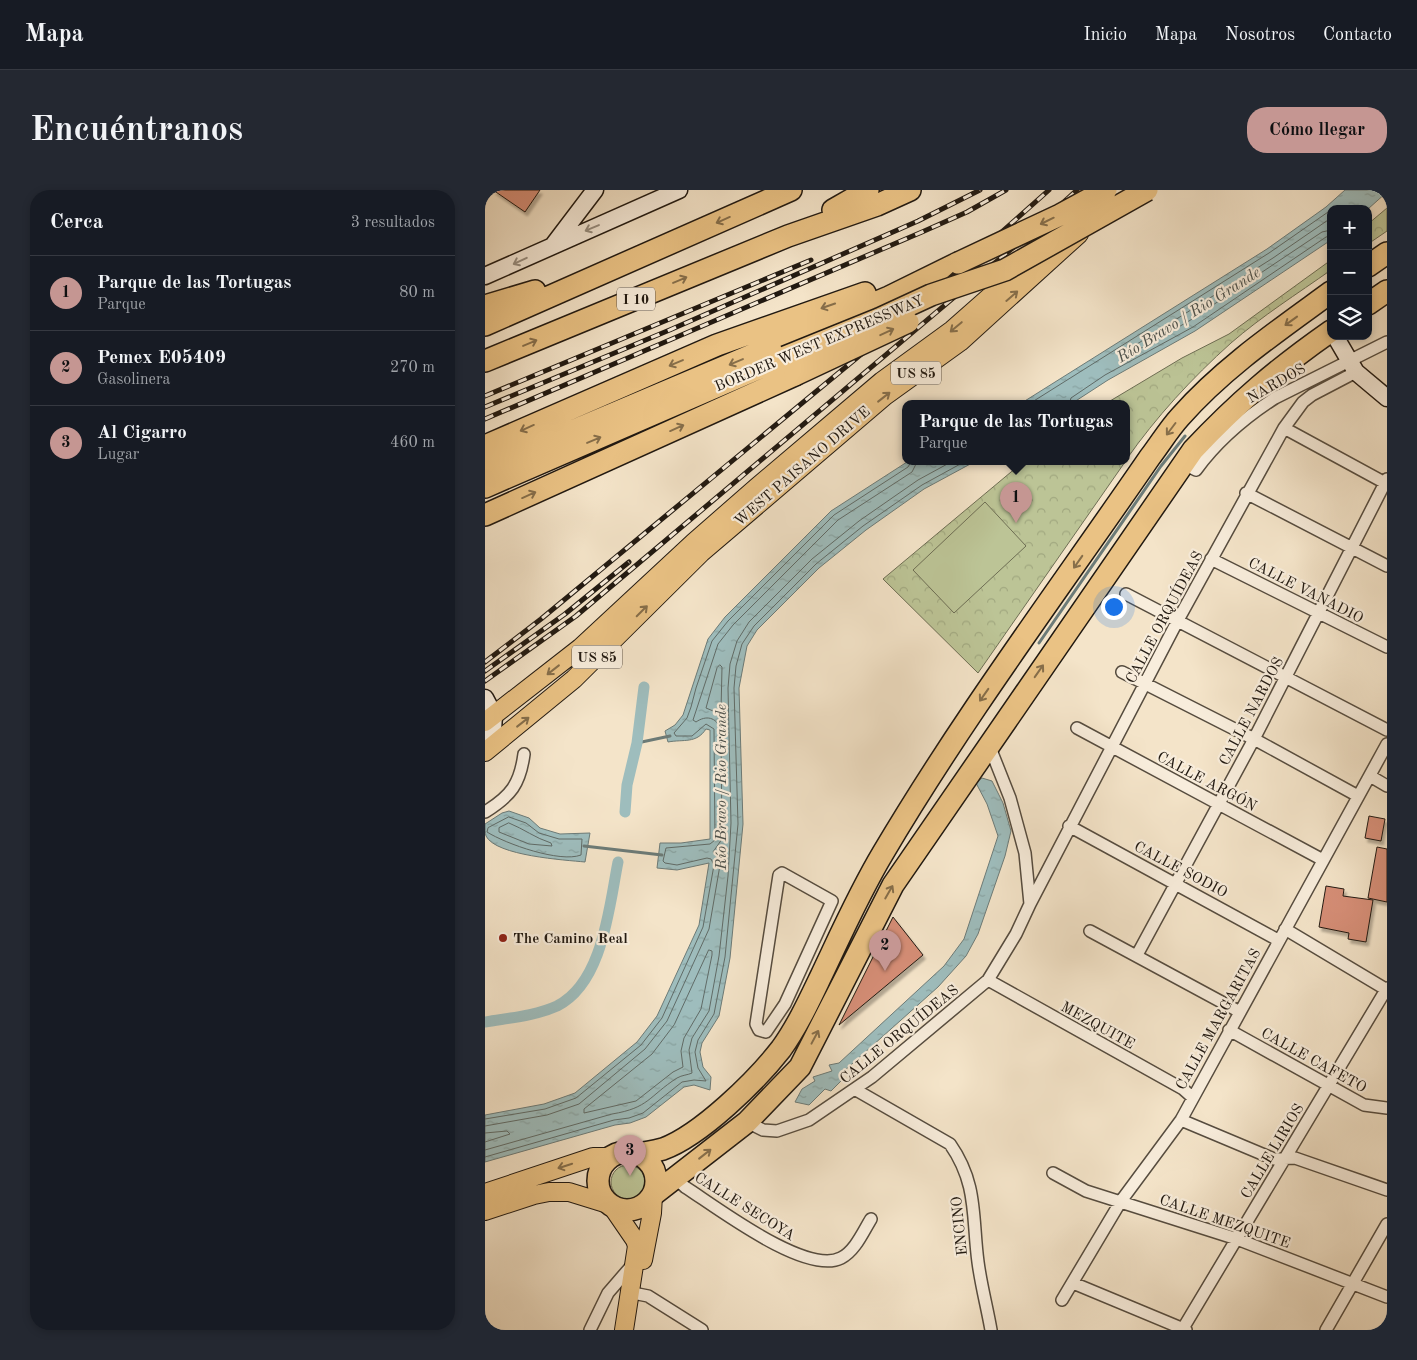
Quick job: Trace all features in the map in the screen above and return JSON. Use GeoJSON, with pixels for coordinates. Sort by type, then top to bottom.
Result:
{"type":"FeatureCollection","features":[{"type":"Feature","properties":{"kind":"highway","name":"I 10"},"geometry":{"type":"LineString","coordinates":[[485,325],[791,190]]}},
{"type":"Feature","properties":{"kind":"highway","name":"I 10"},"geometry":{"type":"LineString","coordinates":[[485,361],[787,236],[868,190]]}},
{"type":"Feature","properties":{"kind":"highway"},"geometry":{"type":"LineString","coordinates":[[787,236],[877,205],[910,190]]}},
{"type":"Feature","properties":{"kind":"highway","name":"BORDER WEST EXPRESSWAY"},"geometry":{"type":"LineString","coordinates":[[485,487],[783,350],[889,296],[1060,215],[1106,190]]}},
{"type":"Feature","properties":{"kind":"highway","name":"BORDER WEST EXPRESSWAY"},"geometry":{"type":"LineString","coordinates":[[485,468],[783,350],[879,319],[931,295],[1005,270],[1147,190]]}},
{"type":"Feature","properties":{"kind":"highway"},"geometry":{"type":"LineString","coordinates":[[1372,263],[1387,253]]}},
{"type":"Feature","properties":{"kind":"highway"},"geometry":{"type":"LineString","coordinates":[[485,306],[626,263]]}},
{"type":"Feature","properties":{"kind":"highway"},"geometry":{"type":"LineString","coordinates":[[485,446],[717,345],[881,287],[958,263]]}},
{"type":"Feature","properties":{"kind":"highway"},"geometry":{"type":"LineString","coordinates":[[485,515],[907,323],[1005,270]]}},
{"type":"Feature","properties":{"kind":"highway"},"geometry":{"type":"LineString","coordinates":[[1372,301],[1387,291]]}},
{"type":"Feature","properties":{"kind":"highway"},"geometry":{"type":"LineString","coordinates":[[637,1154],[664,1148],[701,1127],[762,1071],[794,1030],[859,895],[883,853],[966,722],[1160,443],[1180,417],[1236,365],[1327,295]]}},
{"type":"Feature","properties":{"kind":"highway"},"geometry":{"type":"LineString","coordinates":[[653,1195],[656,1187],[655,1171],[645,1158],[637,1154],[629,1152],[612,1157],[600,1172],[600,1190],[611,1205],[619,1210],[639,1208],[747,1122],[799,1067],[893,885],[1139,526],[1190,467],[1193,450],[1225,416],[1281,366],[1327,334]]}},
{"type":"Feature","properties":{"kind":"highway"},"geometry":{"type":"LineString","coordinates":[[836,944],[857,955]]}},
{"type":"Feature","properties":{"kind":"main road","name":"WEST PAISANO DRIVE"},"geometry":{"type":"LineString","coordinates":[[490,719],[580,648],[697,548],[882,381],[952,330],[1111,190]]}},
{"type":"Feature","properties":{"kind":"main road","name":"WEST PAISANO DRIVE"},"geometry":{"type":"LineString","coordinates":[[487,746],[574,678],[697,548],[885,396],[960,342],[1128,190]]}},
{"type":"Feature","properties":{"kind":"main road"},"geometry":{"type":"LineString","coordinates":[[485,1193],[593,1157],[612,1157]]}},
{"type":"Feature","properties":{"kind":"main road"},"geometry":{"type":"LineString","coordinates":[[485,1211],[534,1195],[561,1191],[611,1205],[636,1243],[638,1294],[633,1330]]}},
{"type":"Feature","properties":{"kind":"main road"},"geometry":{"type":"LineString","coordinates":[[623,1330],[638,1263],[652,1213],[653,1195]]}},
{"type":"Feature","properties":{"kind":"street"},"geometry":{"type":"LineString","coordinates":[[554,245],[595,190]]}},
{"type":"Feature","properties":{"kind":"street"},"geometry":{"type":"LineString","coordinates":[[485,276],[679,190]]}},
{"type":"Feature","properties":{"kind":"street"},"geometry":{"type":"LineString","coordinates":[[1337,340],[1353,366],[1387,398]]}},
{"type":"Feature","properties":{"kind":"street","name":"NARDOS"},"geometry":{"type":"LineString","coordinates":[[1190,467],[1258,409],[1275,398],[1353,366],[1387,342]]}},
{"type":"Feature","properties":{"kind":"street","name":"CALLE ORQUÍDEAS"},"geometry":{"type":"LineString","coordinates":[[747,1122],[763,1130],[777,1131],[809,1120],[856,1090],[989,980],[1016,934],[1110,747],[1146,684],[1246,493],[1284,428],[1303,402],[1353,366]]}},
{"type":"Feature","properties":{"kind":"street"},"geometry":{"type":"LineString","coordinates":[[1284,428],[1386,482]]}},
{"type":"Feature","properties":{"kind":"street","name":"CALLE NARDOS"},"geometry":{"type":"LineString","coordinates":[[1137,955],[1217,804],[1254,739],[1386,482]]}},
{"type":"Feature","properties":{"kind":"street"},"geometry":{"type":"LineString","coordinates":[[1246,493],[1387,566]]}},
{"type":"Feature","properties":{"kind":"street","name":"CALLE VANADIO"},"geometry":{"type":"LineString","coordinates":[[1211,559],[1387,647]]}},
{"type":"Feature","properties":{"kind":"street"},"geometry":{"type":"LineString","coordinates":[[1126,594],[1387,730]]}},
{"type":"Feature","properties":{"kind":"street"},"geometry":{"type":"LineString","coordinates":[[1122,672],[1254,739],[1358,796]]}},
{"type":"Feature","properties":{"kind":"street"},"geometry":{"type":"LineString","coordinates":[[485,698],[490,719],[487,746]]}},
{"type":"Feature","properties":{"kind":"street","name":"CALLE ARGÓN"},"geometry":{"type":"LineString","coordinates":[[1077,728],[1323,860]]}},
{"type":"Feature","properties":{"kind":"street","name":"CALLE MARGARITAS"},"geometry":{"type":"LineString","coordinates":[[1063,1300],[1094,1244],[1121,1201],[1181,1120],[1387,744]]}},
{"type":"Feature","properties":{"kind":"street"},"geometry":{"type":"LineString","coordinates":[[989,745],[1010,798],[1025,853],[1030,904]]}},
{"type":"Feature","properties":{"kind":"street"},"geometry":{"type":"LineString","coordinates":[[485,812],[514,788],[519,778],[524,754]]}},
{"type":"Feature","properties":{"kind":"street"},"geometry":{"type":"LineString","coordinates":[[1370,776],[1387,786]]}},
{"type":"Feature","properties":{"kind":"street","name":"CALLE SODIO"},"geometry":{"type":"LineString","coordinates":[[1069,826],[1175,882],[1278,940]]}},
{"type":"Feature","properties":{"kind":"street"},"geometry":{"type":"LineString","coordinates":[[782,873],[832,901],[785,1004],[766,1032],[759,1030],[756,1024],[779,875],[782,873]]}},
{"type":"Feature","properties":{"kind":"street"},"geometry":{"type":"LineString","coordinates":[[1285,929],[1387,989]]}},
{"type":"Feature","properties":{"kind":"street"},"geometry":{"type":"LineString","coordinates":[[1090,932],[1137,955],[1240,1012]]}},
{"type":"Feature","properties":{"kind":"street","name":"MEZQUITE"},"geometry":{"type":"LineString","coordinates":[[989,980],[1183,1089],[1192,1097]]}},
{"type":"Feature","properties":{"kind":"street","name":"CALLE LIRIOS"},"geometry":{"type":"LineString","coordinates":[[1184,1330],[1387,989]]}},
{"type":"Feature","properties":{"kind":"street","name":"CALLE CAFETO"},"geometry":{"type":"LineString","coordinates":[[1229,1030],[1364,1105],[1387,1108]]}},
{"type":"Feature","properties":{"kind":"street","name":"ENCINO"},"geometry":{"type":"LineString","coordinates":[[856,1090],[950,1144],[967,1173],[978,1263],[991,1330]]}},
{"type":"Feature","properties":{"kind":"street"},"geometry":{"type":"LineString","coordinates":[[1181,1120],[1274,1158],[1295,1158],[1387,1190]]}},
{"type":"Feature","properties":{"kind":"street","name":"CALLE MEZQUITE"},"geometry":{"type":"LineString","coordinates":[[1053,1173],[1086,1191],[1237,1240],[1387,1298]]}},
{"type":"Feature","properties":{"kind":"street","name":"CALLE SECOYA"},"geometry":{"type":"LineString","coordinates":[[675,1178],[775,1245],[806,1259],[840,1259],[851,1250],[871,1219]]}},
{"type":"Feature","properties":{"kind":"street"},"geometry":{"type":"LineString","coordinates":[[1326,1330],[1387,1224]]}},
{"type":"Feature","properties":{"kind":"street"},"geometry":{"type":"LineString","coordinates":[[590,1330],[608,1293],[638,1263]]}},
{"type":"Feature","properties":{"kind":"street"},"geometry":{"type":"LineString","coordinates":[[1073,1284],[1184,1330]]}},
{"type":"Feature","properties":{"kind":"street"},"geometry":{"type":"LineString","coordinates":[[638,1294],[647,1296],[702,1330]]}},
{"type":"Feature","properties":{"kind":"green space"},"geometry":{"type":"Polygon","coordinates":[[[1387,208],[1387,231],[1372,241],[1372,221],[1387,208]]]}},
{"type":"Feature","properties":{"kind":"green space"},"geometry":{"type":"Polygon","coordinates":[[[1327,263],[1327,273],[1255,324],[1202,370],[1162,413],[1130,455],[1130,400],[1112,400],[1182,358],[1229,334],[1327,263]]]}},
{"type":"Feature","properties":{"kind":"green space"},"geometry":{"type":"Polygon","coordinates":[[[1019,465],[1123,465],[978,673],[883,579],[1019,465]]]}},
{"type":"Feature","properties":{"kind":"green space"},"geometry":{"type":"Polygon","coordinates":[[[985,502],[1026,546],[954,613],[913,570],[985,502]]]}},
{"type":"Feature","properties":{"kind":"green space"},"geometry":{"type":"Polygon","coordinates":[[[628,1165],[640,1170],[645,1182],[640,1194],[628,1199],[616,1194],[611,1182],[616,1170],[628,1165]]]}},
{"type":"Feature","properties":{"kind":"water"},"geometry":{"type":"Polygon","coordinates":[[[1345,190],[1387,190],[1372,205],[1328,205],[1345,190]]]}},
{"type":"Feature","properties":{"kind":"water","name":"Río Bravo / Rio Grande"},"geometry":{"type":"Polygon","coordinates":[[[1327,206],[1327,243],[1195,331],[1108,380],[1077,400],[1026,400],[1267,249],[1327,206]]]}},
{"type":"Feature","properties":{"kind":"water","name":"Río Bravo / Rio Grande"},"geometry":{"type":"Polygon","coordinates":[[[902,465],[968,465],[924,489],[866,530],[819,568],[757,630],[747,646],[739,688],[743,824],[730,958],[719,1016],[702,1043],[700,1052],[703,1067],[711,1077],[710,1090],[694,1085],[684,1087],[646,1117],[485,1162],[485,1115],[544,1104],[575,1093],[637,1042],[657,1016],[699,925],[709,863],[677,870],[657,868],[660,843],[681,843],[710,839],[710,730],[706,729],[694,739],[668,742],[665,731],[675,725],[683,715],[708,639],[725,617],[831,511],[902,465]]]}},
{"type":"Feature","properties":{"kind":"water"},"geometry":{"type":"Polygon","coordinates":[[[982,778],[992,781],[1003,803],[1011,831],[1005,856],[978,934],[966,956],[938,987],[844,1071],[843,1079],[831,1091],[825,1089],[809,1105],[795,1102],[802,1089],[815,1081],[813,1077],[832,1071],[829,1065],[839,1063],[944,966],[964,939],[998,836],[987,804],[976,783],[982,778]]]}},
{"type":"Feature","properties":{"kind":"water"},"geometry":{"type":"Polygon","coordinates":[[[509,811],[529,818],[540,828],[560,834],[590,833],[585,862],[532,856],[492,843],[486,836],[485,824],[502,813],[509,811]]]}},
{"type":"Feature","properties":{"kind":"building"},"geometry":{"type":"Polygon","coordinates":[[[493,190],[540,190],[525,212],[493,190]]]}},
{"type":"Feature","properties":{"kind":"building"},"geometry":{"type":"Polygon","coordinates":[[[1369,816],[1385,819],[1381,841],[1365,838],[1369,816]]]}},
{"type":"Feature","properties":{"kind":"building"},"geometry":{"type":"Polygon","coordinates":[[[1377,847],[1387,849],[1387,902],[1368,898],[1377,847]]]}},
{"type":"Feature","properties":{"kind":"building"},"geometry":{"type":"Polygon","coordinates":[[[1326,886],[1344,889],[1343,896],[1373,900],[1366,942],[1348,939],[1349,933],[1319,927],[1326,886]]]}},
{"type":"Feature","properties":{"kind":"building"},"geometry":{"type":"Polygon","coordinates":[[[893,917],[923,955],[839,1025],[893,917]]]}},
{"type":"Feature","properties":{"kind":"waterway"},"geometry":{"type":"LineString","coordinates":[[1039,643],[1161,466],[1185,436]]}},
{"type":"Feature","properties":{"kind":"waterway"},"geometry":{"type":"LineString","coordinates":[[625,812],[627,785],[637,743],[644,687]]}},
{"type":"Feature","properties":{"kind":"waterway"},"geometry":{"type":"LineString","coordinates":[[637,743],[670,736]]}},
{"type":"Feature","properties":{"kind":"waterway"},"geometry":{"type":"LineString","coordinates":[[584,846],[662,855]]}},
{"type":"Feature","properties":{"kind":"waterway"},"geometry":{"type":"LineString","coordinates":[[485,1022],[540,1012],[557,1006],[572,995],[585,980],[594,962],[607,921],[618,862]]}},
{"type":"Feature","properties":{"kind":"railway"},"geometry":{"type":"LineString","coordinates":[[485,407],[672,329],[918,221],[980,190]]}},
{"type":"Feature","properties":{"kind":"railway"},"geometry":{"type":"LineString","coordinates":[[485,419],[922,232],[967,212],[1006,190]]}},
{"type":"Feature","properties":{"kind":"railway"},"geometry":{"type":"LineString","coordinates":[[485,662],[541,619],[899,323],[1049,190]]}},
{"type":"Feature","properties":{"kind":"railway"},"geometry":{"type":"LineString","coordinates":[[485,681],[576,616],[1022,240],[1077,190]]}},
{"type":"Feature","properties":{"kind":"railway"},"geometry":{"type":"LineString","coordinates":[[485,396],[811,260]]}},
{"type":"Feature","properties":{"kind":"railway"},"geometry":{"type":"LineString","coordinates":[[485,671],[565,614],[629,562]]}},
{"type":"Feature","properties":{"kind":"place","name":"Parque de las Tortugas"},"geometry":{"type":"Point","coordinates":[1016,523]}},
{"type":"Feature","properties":{"kind":"place","name":"The Camino Real"},"geometry":{"type":"Point","coordinates":[503,938]}},
{"type":"Feature","properties":{"kind":"place","name":"Pemex E05409"},"geometry":{"type":"Point","coordinates":[885,971]}},
{"type":"Feature","properties":{"kind":"place","name":"Al Cigarro"},"geometry":{"type":"Point","coordinates":[630,1176]}}]}
